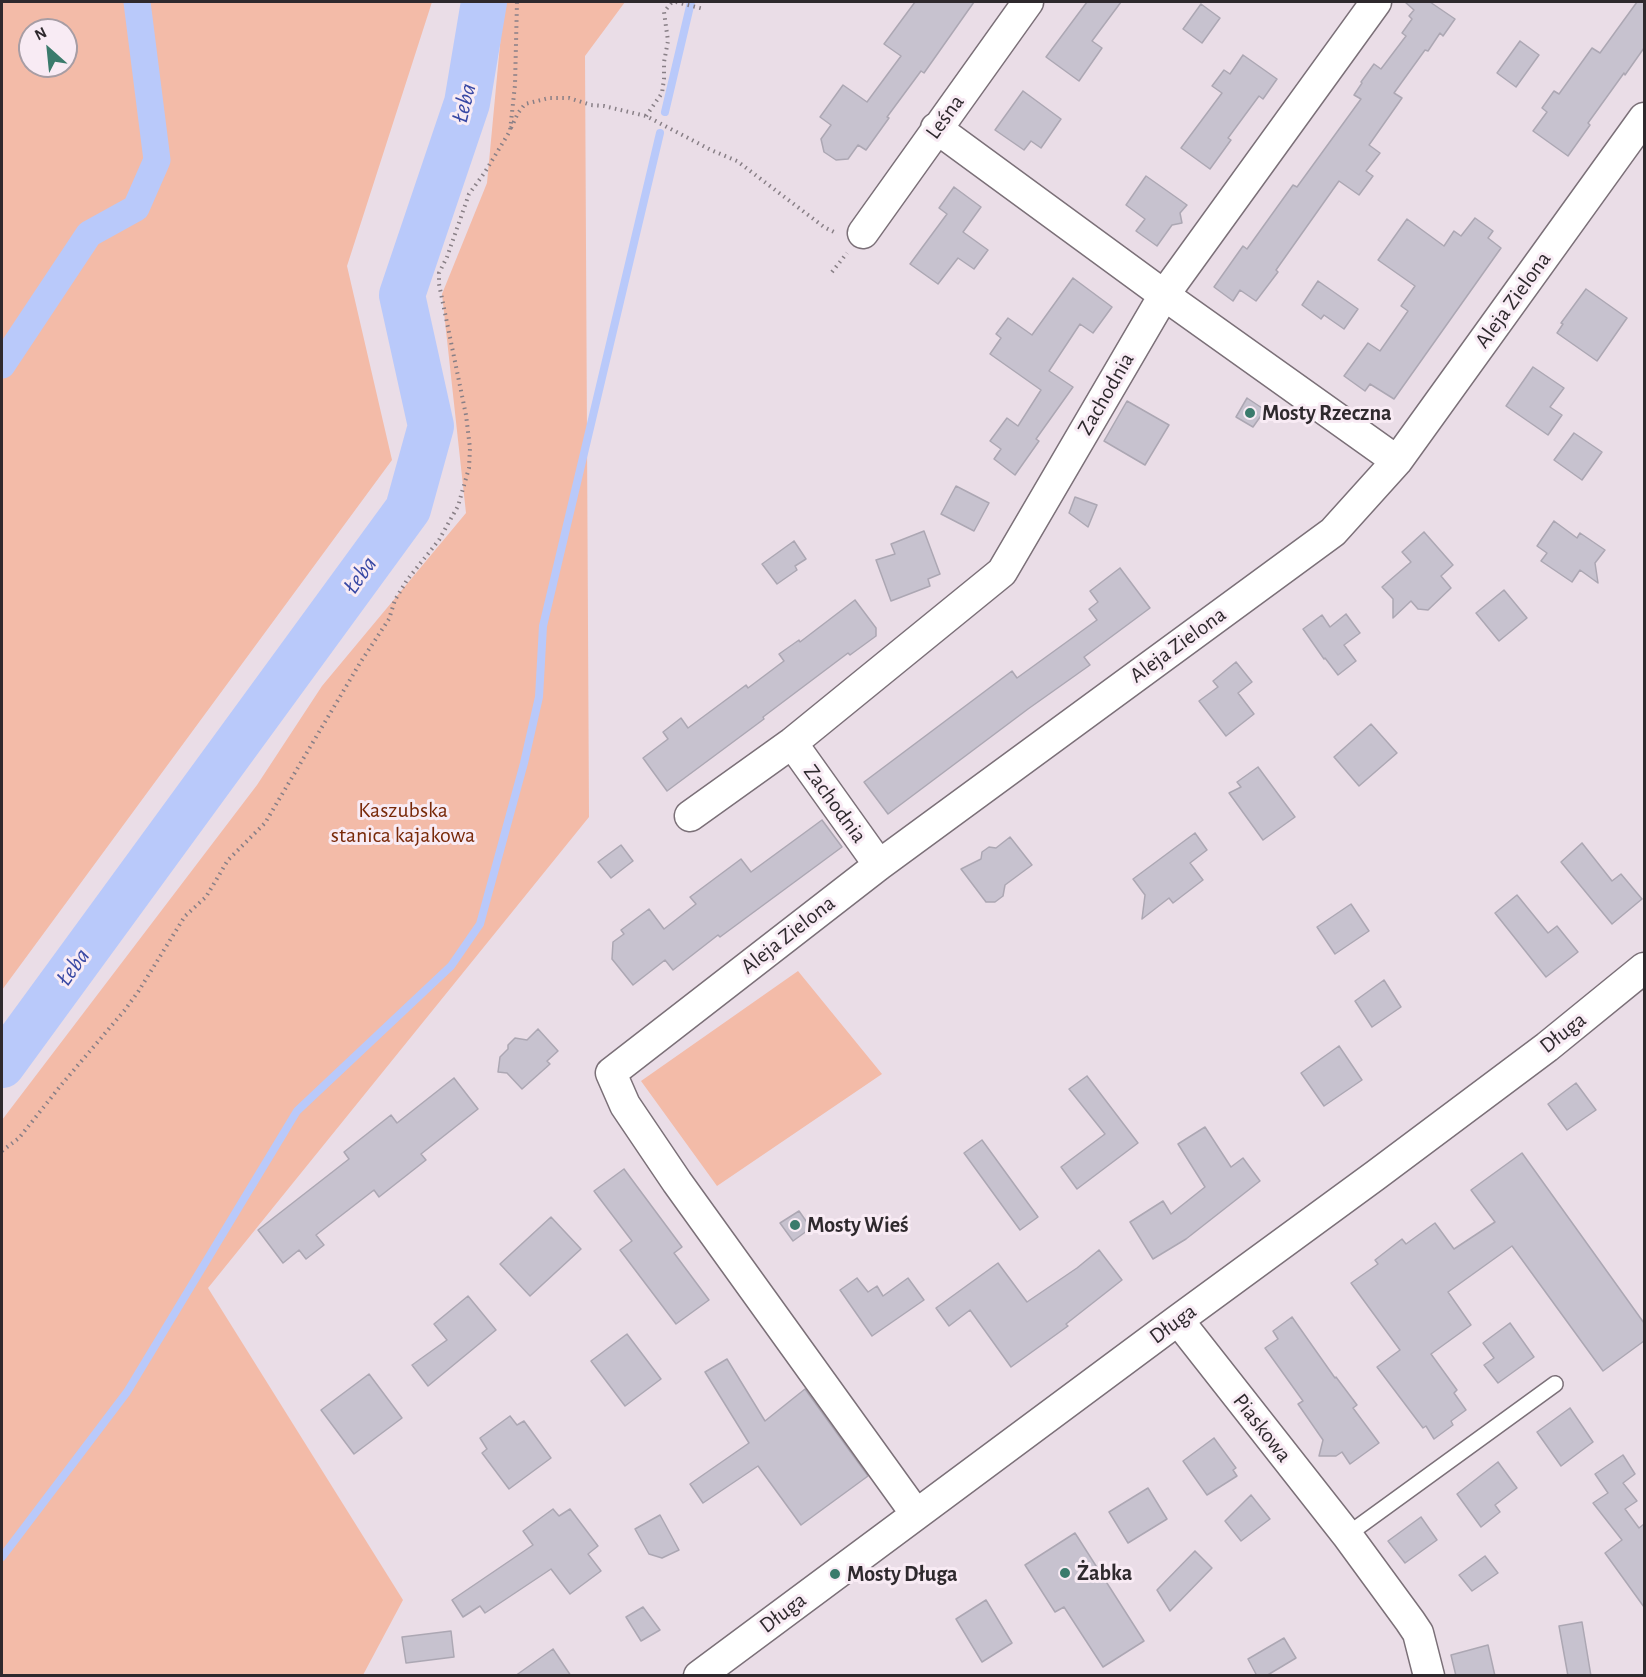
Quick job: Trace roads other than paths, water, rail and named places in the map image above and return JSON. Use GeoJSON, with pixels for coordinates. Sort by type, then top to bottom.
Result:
{"type":"FeatureCollection","features":[{"type":"Feature","properties":{"kind":"street","name":"Leśna"},"geometry":{"type":"LineString","coordinates":[[863,233],[1028,2]]}},
{"type":"Feature","properties":{"kind":"street","name":"Zachodnia"},"geometry":{"type":"LineString","coordinates":[[690,816],[792,743],[1002,572],[1164,296],[1376,2]]}},
{"type":"Feature","properties":{"kind":"street","name":"Aleja Zielona"},"geometry":{"type":"LineString","coordinates":[[916,1514],[677,1182],[625,1105],[611,1073],[879,865],[1333,532],[1397,461],[1644,118]]}},
{"type":"Feature","properties":{"kind":"street"},"geometry":{"type":"LineString","coordinates":[[936,129],[1164,296],[1397,461]]}},
{"type":"Feature","properties":{"kind":"street","name":"Zachodnia"},"geometry":{"type":"LineString","coordinates":[[792,743],[879,865]]}},
{"type":"Feature","properties":{"kind":"street","name":"Długa"},"geometry":{"type":"LineString","coordinates":[[699,1676],[1547,1047],[1640,981]]}},
{"type":"Feature","properties":{"kind":"street","name":"Piaskowa"},"geometry":{"type":"LineString","coordinates":[[1178,1320],[1347,1535],[1410,1621],[1418,1633],[1429,1676]]}},
{"type":"Feature","properties":{"kind":"lane"},"geometry":{"type":"LineString","coordinates":[[1347,1535],[1555,1384]]}},
{"type":"Feature","properties":{"kind":"waterway"},"geometry":{"type":"LineString","coordinates":[[2,365],[89,234],[136,208],[157,160],[137,2]]}},
{"type":"Feature","properties":{"kind":"waterway","name":"Łeba"},"geometry":{"type":"LineString","coordinates":[[2,1065],[408,509],[431,426],[402,295],[467,103],[484,2]]}},
{"type":"Feature","properties":{"kind":"waterway"},"geometry":{"type":"LineString","coordinates":[[665,112],[691,2]]}},
{"type":"Feature","properties":{"kind":"waterway"},"geometry":{"type":"LineString","coordinates":[[2,1557],[127,1392],[297,1111],[451,966],[480,924],[524,763],[539,697],[543,626],[660,133]]}},
{"type":"Feature","properties":{"kind":"place","name":"Mosty Rzeczna"},"geometry":{"type":"Point","coordinates":[1250,413]}},
{"type":"Feature","properties":{"kind":"place","name":"Mosty Wieś"},"geometry":{"type":"Point","coordinates":[795,1225]}},
{"type":"Feature","properties":{"kind":"place","name":"Żabka"},"geometry":{"type":"Point","coordinates":[1065,1573]}},
{"type":"Feature","properties":{"kind":"place","name":"Mosty Długa"},"geometry":{"type":"Point","coordinates":[835,1574]}},
{"type":"Feature","properties":{"kind":"park label","name":"Kaszubska stanica kajakowa"},"geometry":{"type":"Point","coordinates":[403,822]}}]}
